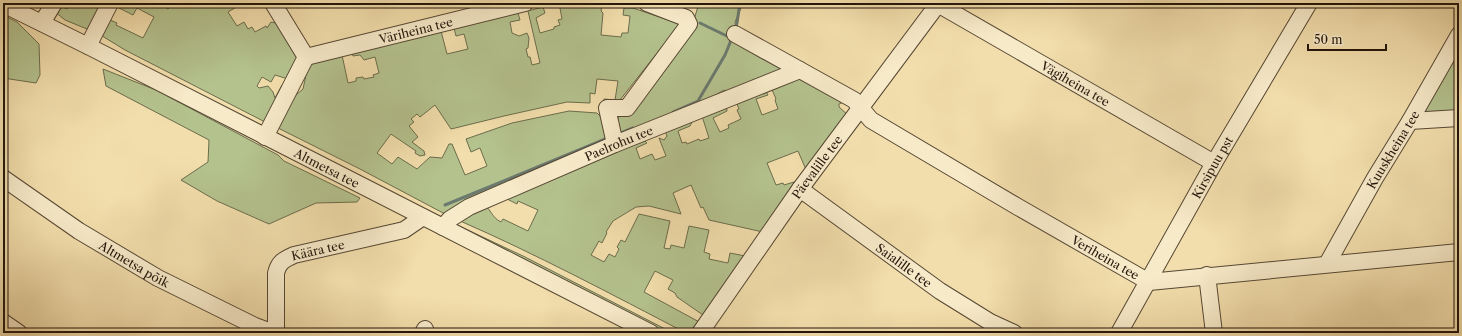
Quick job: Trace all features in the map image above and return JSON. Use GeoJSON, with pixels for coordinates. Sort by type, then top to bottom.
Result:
{"type":"FeatureCollection","features":[{"type":"Feature","properties":{"kind":"street"},"geometry":{"type":"LineString","coordinates":[[42,23],[54,3]]}},
{"type":"Feature","properties":{"kind":"street"},"geometry":{"type":"LineString","coordinates":[[88,46],[110,3]]}},
{"type":"Feature","properties":{"kind":"street"},"geometry":{"type":"LineString","coordinates":[[265,137],[306,57],[273,3]]}},
{"type":"Feature","properties":{"kind":"street","name":"Väriheina tee"},"geometry":{"type":"LineString","coordinates":[[306,57],[525,3]]}},
{"type":"Feature","properties":{"kind":"street"},"geometry":{"type":"LineString","coordinates":[[615,144],[607,108],[627,108],[689,24],[686,18],[647,3]]}},
{"type":"Feature","properties":{"kind":"street","name":"Vägiheina tee"},"geometry":{"type":"LineString","coordinates":[[937,3],[961,9],[1214,163]]}},
{"type":"Feature","properties":{"kind":"street","name":"Päevalille tee"},"geometry":{"type":"LineString","coordinates":[[700,333],[800,189],[937,3]]}},
{"type":"Feature","properties":{"kind":"street","name":"Kirsipuu pst"},"geometry":{"type":"LineString","coordinates":[[1119,333],[1149,282],[1214,163],[1309,3]]}},
{"type":"Feature","properties":{"kind":"street","name":"Altmetsa tee"},"geometry":{"type":"LineString","coordinates":[[3,4],[651,333]]}},
{"type":"Feature","properties":{"kind":"street"},"geometry":{"type":"LineString","coordinates":[[735,34],[854,100],[860,108]]}},
{"type":"Feature","properties":{"kind":"street","name":"Kuuskheina tee"},"geometry":{"type":"LineString","coordinates":[[1327,264],[1375,178],[1410,121],[1459,35]]}},
{"type":"Feature","properties":{"kind":"street","name":"Paelrohu tee"},"geometry":{"type":"LineString","coordinates":[[443,227],[450,219],[469,207],[615,144],[800,70]]}},
{"type":"Feature","properties":{"kind":"street","name":"Veriheina tee"},"geometry":{"type":"LineString","coordinates":[[860,108],[870,120],[1149,282],[1207,275],[1459,252]]}},
{"type":"Feature","properties":{"kind":"street"},"geometry":{"type":"LineString","coordinates":[[1410,121],[1459,118]]}},
{"type":"Feature","properties":{"kind":"street","name":"Altmetsa põik"},"geometry":{"type":"LineString","coordinates":[[3,178],[79,231],[158,278],[254,326],[275,333]]}},
{"type":"Feature","properties":{"kind":"street","name":"Saialille tee"},"geometry":{"type":"LineString","coordinates":[[800,189],[940,291],[990,322],[1014,333]]}},
{"type":"Feature","properties":{"kind":"street","name":"Käära tee"},"geometry":{"type":"LineString","coordinates":[[275,333],[276,273],[278,266],[283,260],[294,255],[404,230],[423,217]]}},
{"type":"Feature","properties":{"kind":"street"},"geometry":{"type":"LineString","coordinates":[[1207,275],[1214,333]]}},
{"type":"Feature","properties":{"kind":"street"},"geometry":{"type":"LineString","coordinates":[[3,322],[19,333]]}},
{"type":"Feature","properties":{"kind":"green space"},"geometry":{"type":"Polygon","coordinates":[[[70,3],[106,3],[92,31],[65,20],[54,11],[58,5],[67,9],[70,3]]]}},
{"type":"Feature","properties":{"kind":"green space"},"geometry":{"type":"Polygon","coordinates":[[[114,3],[167,3],[165,7],[168,9],[173,3],[243,3],[228,12],[237,26],[244,22],[248,29],[252,27],[255,32],[266,26],[267,28],[271,22],[276,23],[299,58],[288,79],[275,75],[271,82],[262,77],[257,86],[259,88],[268,86],[273,92],[275,98],[282,85],[285,86],[267,123],[125,50],[99,34],[108,19],[117,23],[116,25],[143,38],[154,17],[137,8],[133,15],[115,6],[114,3]]]}},
{"type":"Feature","properties":{"kind":"green space"},"geometry":{"type":"Polygon","coordinates":[[[559,3],[602,6],[601,11],[603,13],[601,35],[621,37],[622,33],[628,33],[630,16],[623,15],[624,8],[633,8],[680,24],[616,105],[603,104],[604,99],[615,100],[618,81],[597,79],[595,94],[590,93],[590,103],[567,102],[451,129],[435,105],[420,117],[417,114],[411,119],[414,122],[409,126],[418,137],[412,142],[424,151],[425,155],[420,156],[415,153],[416,151],[391,134],[377,153],[392,164],[398,157],[417,169],[430,157],[442,158],[449,144],[452,144],[465,175],[487,166],[480,148],[471,152],[466,139],[512,123],[569,111],[597,113],[603,119],[610,140],[445,214],[274,126],[296,95],[303,89],[309,61],[342,55],[348,83],[356,81],[356,78],[363,77],[364,79],[374,77],[373,75],[379,73],[375,57],[364,60],[360,55],[353,56],[352,53],[441,31],[447,54],[468,49],[464,34],[456,36],[454,28],[518,13],[520,20],[510,22],[512,33],[519,36],[527,33],[529,38],[528,48],[526,49],[528,57],[530,57],[532,65],[540,63],[528,11],[543,7],[545,13],[536,18],[540,33],[554,29],[554,27],[560,25],[558,20],[562,19],[560,8],[553,4],[559,3]]]}},
{"type":"Feature","properties":{"kind":"green space"},"geometry":{"type":"Polygon","coordinates":[[[699,3],[743,3],[735,22],[737,39],[777,63],[781,70],[731,94],[724,90],[712,97],[624,135],[618,125],[620,114],[693,23],[699,3]]]}},
{"type":"Feature","properties":{"kind":"green space"},"geometry":{"type":"Polygon","coordinates":[[[3,15],[17,22],[39,44],[40,75],[36,83],[3,78],[3,15]]]}},
{"type":"Feature","properties":{"kind":"green space"},"geometry":{"type":"Polygon","coordinates":[[[1459,37],[1459,114],[1415,117],[1459,37]]]}},
{"type":"Feature","properties":{"kind":"green space"},"geometry":{"type":"Polygon","coordinates":[[[103,69],[156,90],[278,155],[284,161],[360,198],[357,202],[316,203],[269,224],[217,201],[181,180],[208,162],[209,140],[106,86],[103,69]]]}},
{"type":"Feature","properties":{"kind":"green space"},"geometry":{"type":"Polygon","coordinates":[[[800,74],[846,101],[839,104],[839,107],[848,115],[807,172],[798,151],[767,163],[776,185],[783,183],[784,185],[794,182],[796,187],[763,232],[709,220],[703,207],[701,208],[691,185],[673,193],[681,214],[649,206],[636,207],[613,221],[606,232],[607,233],[602,243],[599,241],[591,255],[604,262],[609,254],[615,257],[619,249],[617,247],[621,240],[625,242],[639,214],[670,221],[664,248],[670,249],[671,245],[684,248],[689,226],[709,230],[704,252],[710,254],[709,259],[728,263],[730,253],[745,256],[703,315],[668,289],[673,280],[655,271],[644,292],[703,324],[696,333],[686,333],[545,260],[458,220],[483,204],[493,216],[501,222],[503,219],[528,231],[538,210],[518,201],[517,204],[501,196],[645,141],[647,143],[636,148],[640,159],[652,154],[655,160],[666,156],[659,138],[664,140],[667,136],[665,131],[695,116],[690,126],[678,131],[682,143],[686,142],[687,144],[699,139],[700,141],[709,138],[701,113],[726,103],[727,111],[713,118],[720,132],[729,128],[728,125],[741,119],[737,110],[739,109],[735,99],[764,88],[768,95],[756,99],[762,115],[778,109],[776,99],[770,85],[800,74]]]}},
{"type":"Feature","properties":{"kind":"green space"},"geometry":{"type":"Polygon","coordinates":[[[457,225],[523,256],[673,333],[664,333],[457,225]]]}},
{"type":"Feature","properties":{"kind":"waterway"},"geometry":{"type":"LineString","coordinates":[[735,29],[740,3]]}},
{"type":"Feature","properties":{"kind":"waterway"},"geometry":{"type":"LineString","coordinates":[[700,23],[731,38]]}},
{"type":"Feature","properties":{"kind":"waterway"},"geometry":{"type":"LineString","coordinates":[[673,112],[698,101],[725,55],[732,38]]}},
{"type":"Feature","properties":{"kind":"waterway"},"geometry":{"type":"LineString","coordinates":[[621,133],[633,128]]}},
{"type":"Feature","properties":{"kind":"waterway"},"geometry":{"type":"LineString","coordinates":[[445,205],[608,138]]}}]}
